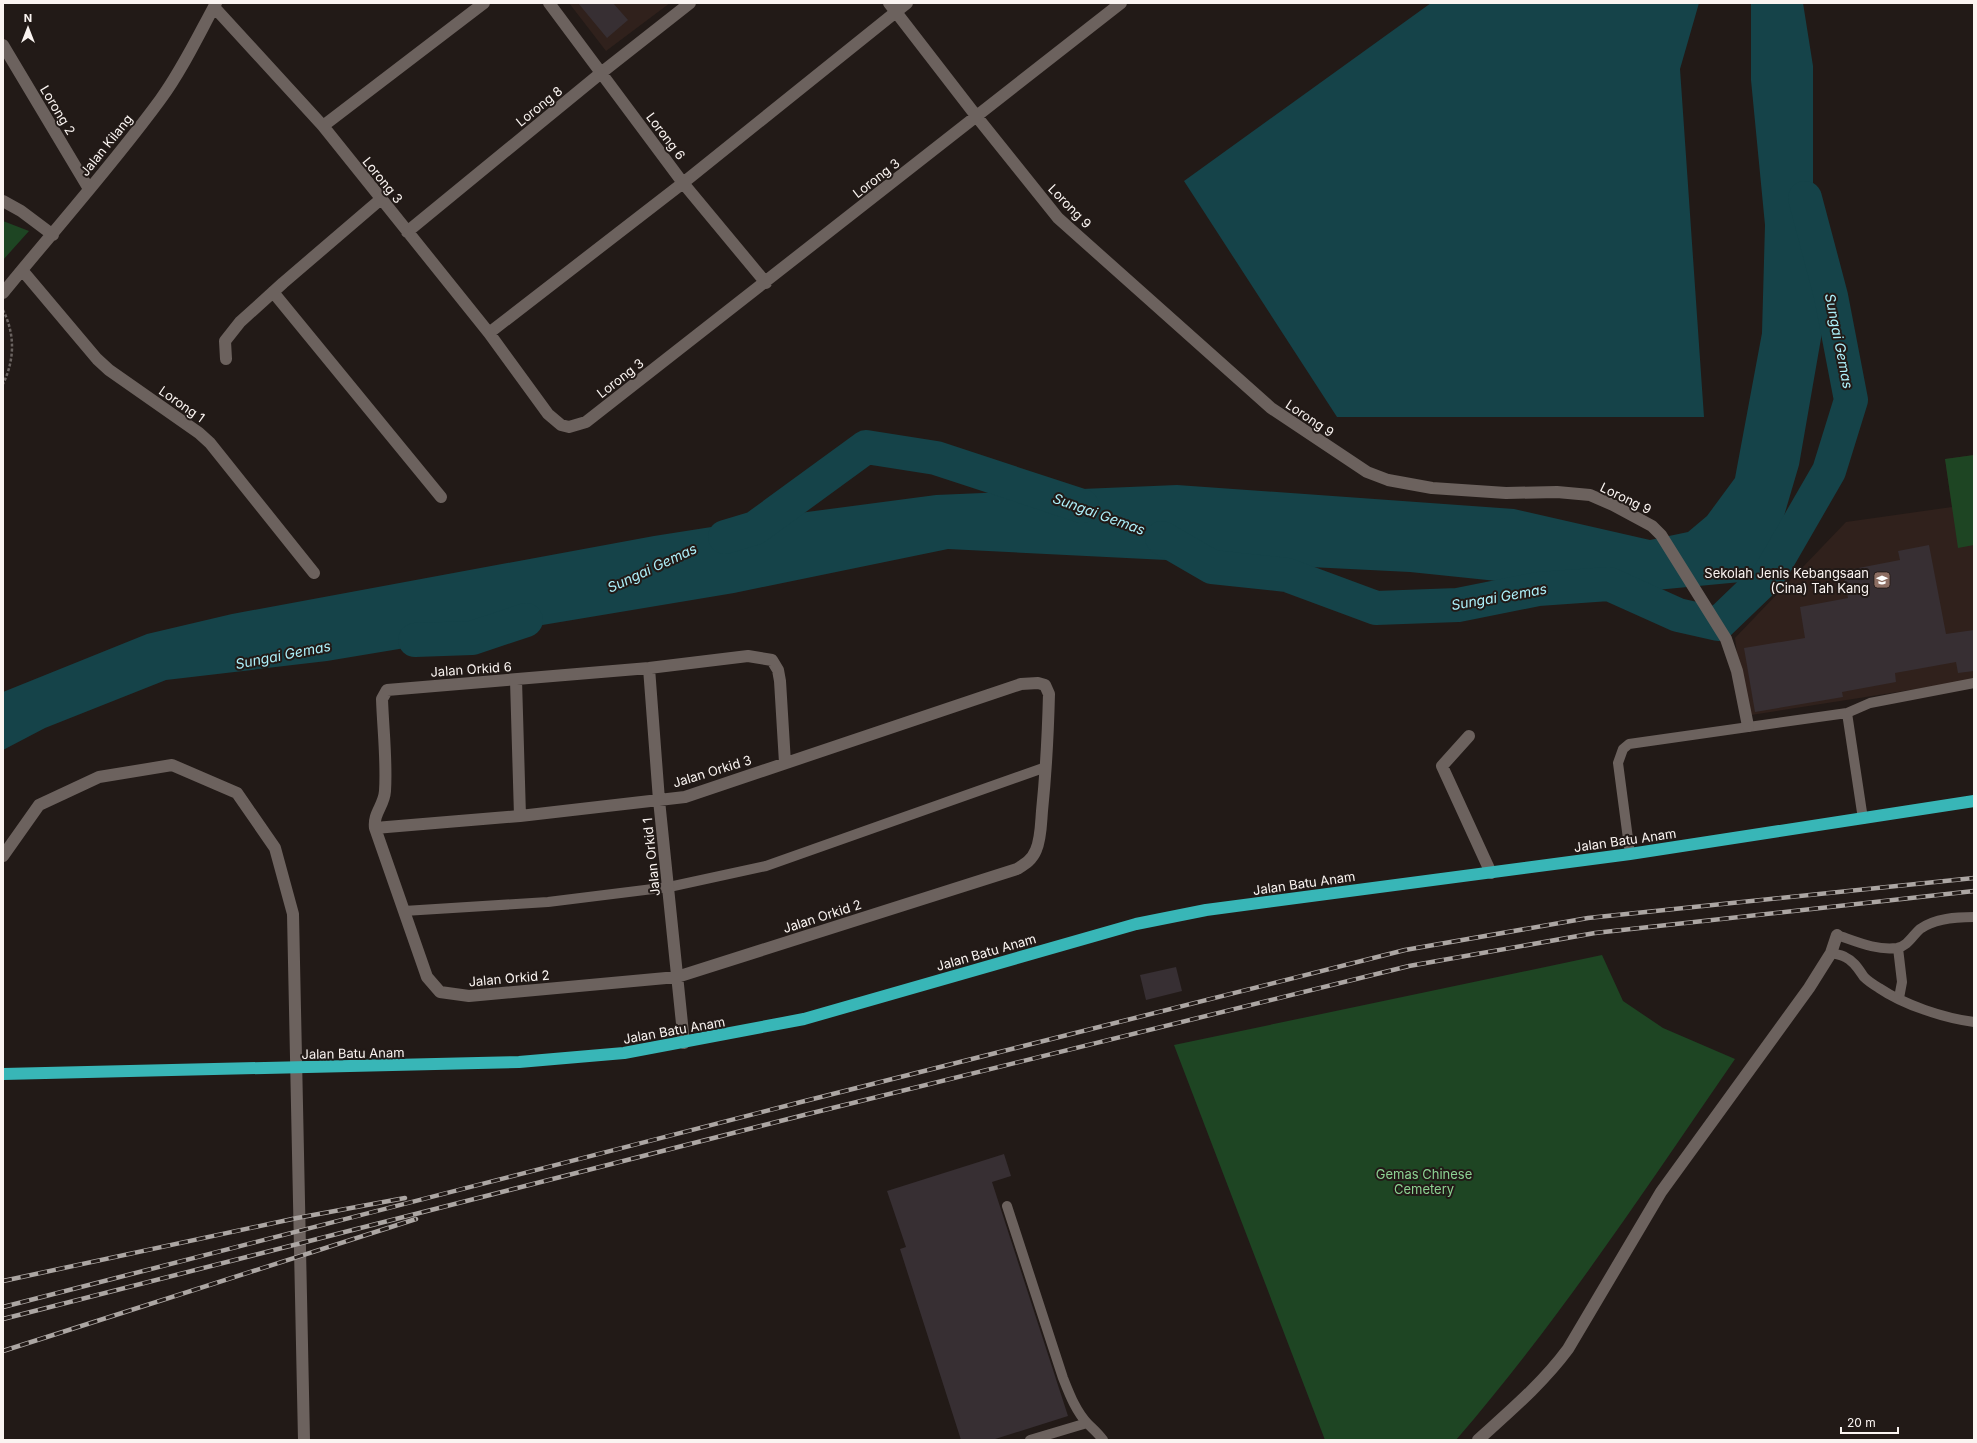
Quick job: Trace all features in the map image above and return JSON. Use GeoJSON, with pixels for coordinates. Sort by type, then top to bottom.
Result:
{"type":"FeatureCollection","features":[{"type":"Feature","properties":{"kind":"highway","name":"Jalan Batu Anam"},"geometry":{"type":"LineString","coordinates":[[3,1074],[519,1062],[624,1053],[684,1043],[804,1019],[1136,924],[1206,910],[1630,854],[1974,801]]}},
{"type":"Feature","properties":{"kind":"street"},"geometry":{"type":"LineString","coordinates":[[323,126],[484,3]]}},
{"type":"Feature","properties":{"kind":"street","name":"Lorong 6"},"geometry":{"type":"LineString","coordinates":[[549,3],[684,183],[766,282]]}},
{"type":"Feature","properties":{"kind":"street","name":"Lorong 8"},"geometry":{"type":"LineString","coordinates":[[407,232],[601,73],[690,3]]}},
{"type":"Feature","properties":{"kind":"street"},"geometry":{"type":"LineString","coordinates":[[489,333],[684,183],[892,7],[907,3]]}},
{"type":"Feature","properties":{"kind":"street","name":"Lorong 3"},"geometry":{"type":"LineString","coordinates":[[215,5],[323,126],[489,333],[550,417],[561,425],[569,427],[578,426],[586,422],[976,118],[1120,3]]}},
{"type":"Feature","properties":{"kind":"street","name":"Jalan Kilang"},"geometry":{"type":"LineString","coordinates":[[3,293],[53,235],[160,99],[183,63],[215,5]]}},
{"type":"Feature","properties":{"kind":"street","name":"Lorong 9"},"geometry":{"type":"LineString","coordinates":[[892,7],[976,118],[1058,218],[1270,408],[1367,472],[1388,480],[1432,488],[1506,493],[1557,492],[1590,496],[1613,505],[1652,526],[1660,534],[1726,639],[1737,671],[1748,726]]}},
{"type":"Feature","properties":{"kind":"street","name":"Lorong 2"},"geometry":{"type":"LineString","coordinates":[[3,45],[89,189]]}},
{"type":"Feature","properties":{"kind":"street"},"geometry":{"type":"LineString","coordinates":[[226,359],[225,341],[230,334],[273,292],[381,199]]}},
{"type":"Feature","properties":{"kind":"street"},"geometry":{"type":"LineString","coordinates":[[3,201],[21,211],[53,235]]}},
{"type":"Feature","properties":{"kind":"street","name":"Lorong 1"},"geometry":{"type":"LineString","coordinates":[[22,270],[97,359],[109,370],[199,433],[210,443],[314,573]]}},
{"type":"Feature","properties":{"kind":"street"},"geometry":{"type":"LineString","coordinates":[[273,292],[441,497]]}},
{"type":"Feature","properties":{"kind":"street","name":"Jalan Orkid 6"},"geometry":{"type":"LineString","coordinates":[[440,992],[428,976],[375,828],[374,820],[376,811],[382,806],[385,791],[382,699],[385,692],[391,689],[649,668],[748,656],[772,660],[778,670],[780,681],[785,763]]}},
{"type":"Feature","properties":{"kind":"street","name":"Jalan Orkid 1"},"geometry":{"type":"LineString","coordinates":[[649,668],[659,800],[684,1043]]}},
{"type":"Feature","properties":{"kind":"street"},"geometry":{"type":"LineString","coordinates":[[516,680],[520,816]]}},
{"type":"Feature","properties":{"kind":"street","name":"Jalan Orkid 3"},"geometry":{"type":"LineString","coordinates":[[375,828],[520,816],[685,797],[1020,684],[1038,683],[1045,685]]}},
{"type":"Feature","properties":{"kind":"street","name":"Jalan Orkid 2"},"geometry":{"type":"LineString","coordinates":[[440,992],[469,996],[677,977],[1017,869],[1027,863],[1037,850],[1046,767],[1049,694],[1045,685]]}},
{"type":"Feature","properties":{"kind":"street"},"geometry":{"type":"LineString","coordinates":[[1468,736],[1442,766],[1491,873]]}},
{"type":"Feature","properties":{"kind":"street"},"geometry":{"type":"LineString","coordinates":[[3,856],[39,804],[99,777],[172,765],[237,793],[275,848],[294,914],[304,1440]]}},
{"type":"Feature","properties":{"kind":"street"},"geometry":{"type":"LineString","coordinates":[[1478,1440],[1526,1397],[1568,1350],[1661,1192],[1809,988],[1831,953],[1837,935]]}},
{"type":"Feature","properties":{"kind":"lane"},"geometry":{"type":"LineString","coordinates":[[1630,854],[1618,763],[1623,749],[1636,742],[1847,713],[1870,703],[1974,683]]}},
{"type":"Feature","properties":{"kind":"lane"},"geometry":{"type":"LineString","coordinates":[[1847,713],[1863,819]]}},
{"type":"Feature","properties":{"kind":"lane"},"geometry":{"type":"LineString","coordinates":[[404,911],[548,902],[669,887],[766,866],[1046,767]]}},
{"type":"Feature","properties":{"kind":"lane"},"geometry":{"type":"LineString","coordinates":[[1837,935],[1886,949],[1898,948],[1907,943],[1921,929],[1928,925],[1942,920],[1974,917]]}},
{"type":"Feature","properties":{"kind":"lane"},"geometry":{"type":"LineString","coordinates":[[1898,948],[1902,982],[1899,998]]}},
{"type":"Feature","properties":{"kind":"lane"},"geometry":{"type":"LineString","coordinates":[[1831,953],[1846,957],[1866,978],[1880,989],[1915,1006],[1959,1020],[1974,1022]]}},
{"type":"Feature","properties":{"kind":"lane"},"geometry":{"type":"LineString","coordinates":[[1007,1206],[1063,1378],[1070,1395],[1087,1423],[1097,1431],[1103,1440]]}},
{"type":"Feature","properties":{"kind":"lane"},"geometry":{"type":"LineString","coordinates":[[1030,1440],[1087,1423]]}},
{"type":"Feature","properties":{"kind":"path"},"geometry":{"type":"LineString","coordinates":[[3,310],[10,326],[13,351],[3,384]]}},
{"type":"Feature","properties":{"kind":"shaded area"},"geometry":{"type":"Polygon","coordinates":[[[569,3],[670,3],[606,51],[569,3]]]}},
{"type":"Feature","properties":{"kind":"shaded area","name":"Sekolah Jenis Kebangsaan (Cina) Tah Kang"},"geometry":{"type":"Polygon","coordinates":[[[1974,455],[1974,680],[1745,716],[1735,638],[1846,522],[1952,507],[1945,459],[1974,455]]]}},
{"type":"Feature","properties":{"kind":"green space"},"geometry":{"type":"Polygon","coordinates":[[[3,221],[29,231],[3,260],[3,221]]]}},
{"type":"Feature","properties":{"kind":"green space"},"geometry":{"type":"Polygon","coordinates":[[[1974,455],[1974,545],[1958,548],[1945,459],[1974,455]]]}},
{"type":"Feature","properties":{"kind":"green space","name":"Gemas Chinese Cemetery"},"geometry":{"type":"Polygon","coordinates":[[[1602,955],[1623,1001],[1663,1028],[1735,1059],[1635,1205],[1566,1301],[1494,1395],[1456,1440],[1325,1440],[1174,1045],[1602,955]]]}},
{"type":"Feature","properties":{"kind":"water"},"geometry":{"type":"Polygon","coordinates":[[[1431,3],[1699,3],[1680,69],[1704,417],[1337,417],[1184,181],[1431,3]]]}},
{"type":"Feature","properties":{"kind":"water"},"geometry":{"type":"Polygon","coordinates":[[[1751,3],[1803,3],[1813,66],[1813,188],[1823,327],[1799,465],[1779,533],[1762,580],[1656,590],[1546,586],[1410,572],[948,549],[734,593],[327,661],[166,680],[45,728],[3,750],[3,692],[147,634],[232,614],[654,536],[807,512],[936,495],[1177,485],[1514,509],[1650,540],[1688,532],[1707,516],[1735,478],[1762,333],[1765,225],[1751,80],[1751,3]]]}},
{"type":"Feature","properties":{"kind":"building"},"geometry":{"type":"Polygon","coordinates":[[[578,3],[613,3],[628,20],[607,38],[578,3]]]}},
{"type":"Feature","properties":{"kind":"building"},"geometry":{"type":"Polygon","coordinates":[[[1929,545],[1946,634],[1974,630],[1974,671],[1958,673],[1956,662],[1895,673],[1896,682],[1842,692],[1843,697],[1755,712],[1744,648],[1805,638],[1800,607],[1848,598],[1843,571],[1900,560],[1898,551],[1929,545]]]}},
{"type":"Feature","properties":{"kind":"building"},"geometry":{"type":"Polygon","coordinates":[[[1176,967],[1182,991],[1146,1000],[1140,975],[1176,967]]]}},
{"type":"Feature","properties":{"kind":"building"},"geometry":{"type":"Polygon","coordinates":[[[1004,1154],[1011,1176],[992,1182],[1068,1416],[992,1440],[961,1440],[900,1249],[906,1247],[887,1191],[1004,1154]]]}},
{"type":"Feature","properties":{"kind":"waterway","name":"Sungai Gemas"},"geometry":{"type":"LineString","coordinates":[[1162,538],[1212,567],[1287,575],[1376,608],[1458,605],[1538,589],[1609,584],[1678,615],[1718,624],[1769,575],[1829,471],[1851,400],[1831,296],[1805,198]]}},
{"type":"Feature","properties":{"kind":"waterway","name":"Sungai Gemas"},"geometry":{"type":"LineString","coordinates":[[725,537],[755,528],[866,447],[936,458],[1082,506]]}},
{"type":"Feature","properties":{"kind":"waterway","name":"Sungai Gemas"},"geometry":{"type":"LineString","coordinates":[[415,640],[472,638],[526,620]]}},
{"type":"Feature","properties":{"kind":"railway"},"geometry":{"type":"LineString","coordinates":[[3,1307],[801,1102],[1405,950],[1588,918],[1974,878]]}},
{"type":"Feature","properties":{"kind":"railway"},"geometry":{"type":"LineString","coordinates":[[3,1319],[804,1115],[1409,966],[1595,933],[1974,891]]}},
{"type":"Feature","properties":{"kind":"railway"},"geometry":{"type":"LineString","coordinates":[[3,1281],[297,1218],[405,1198]]}},
{"type":"Feature","properties":{"kind":"railway"},"geometry":{"type":"LineString","coordinates":[[3,1351],[416,1219]]}},
{"type":"Feature","properties":{"kind":"place","name":"Sekolah Jenis Kebangsaan (Cina) Tah Kang"},"geometry":{"type":"Point","coordinates":[1882,580]}}]}
